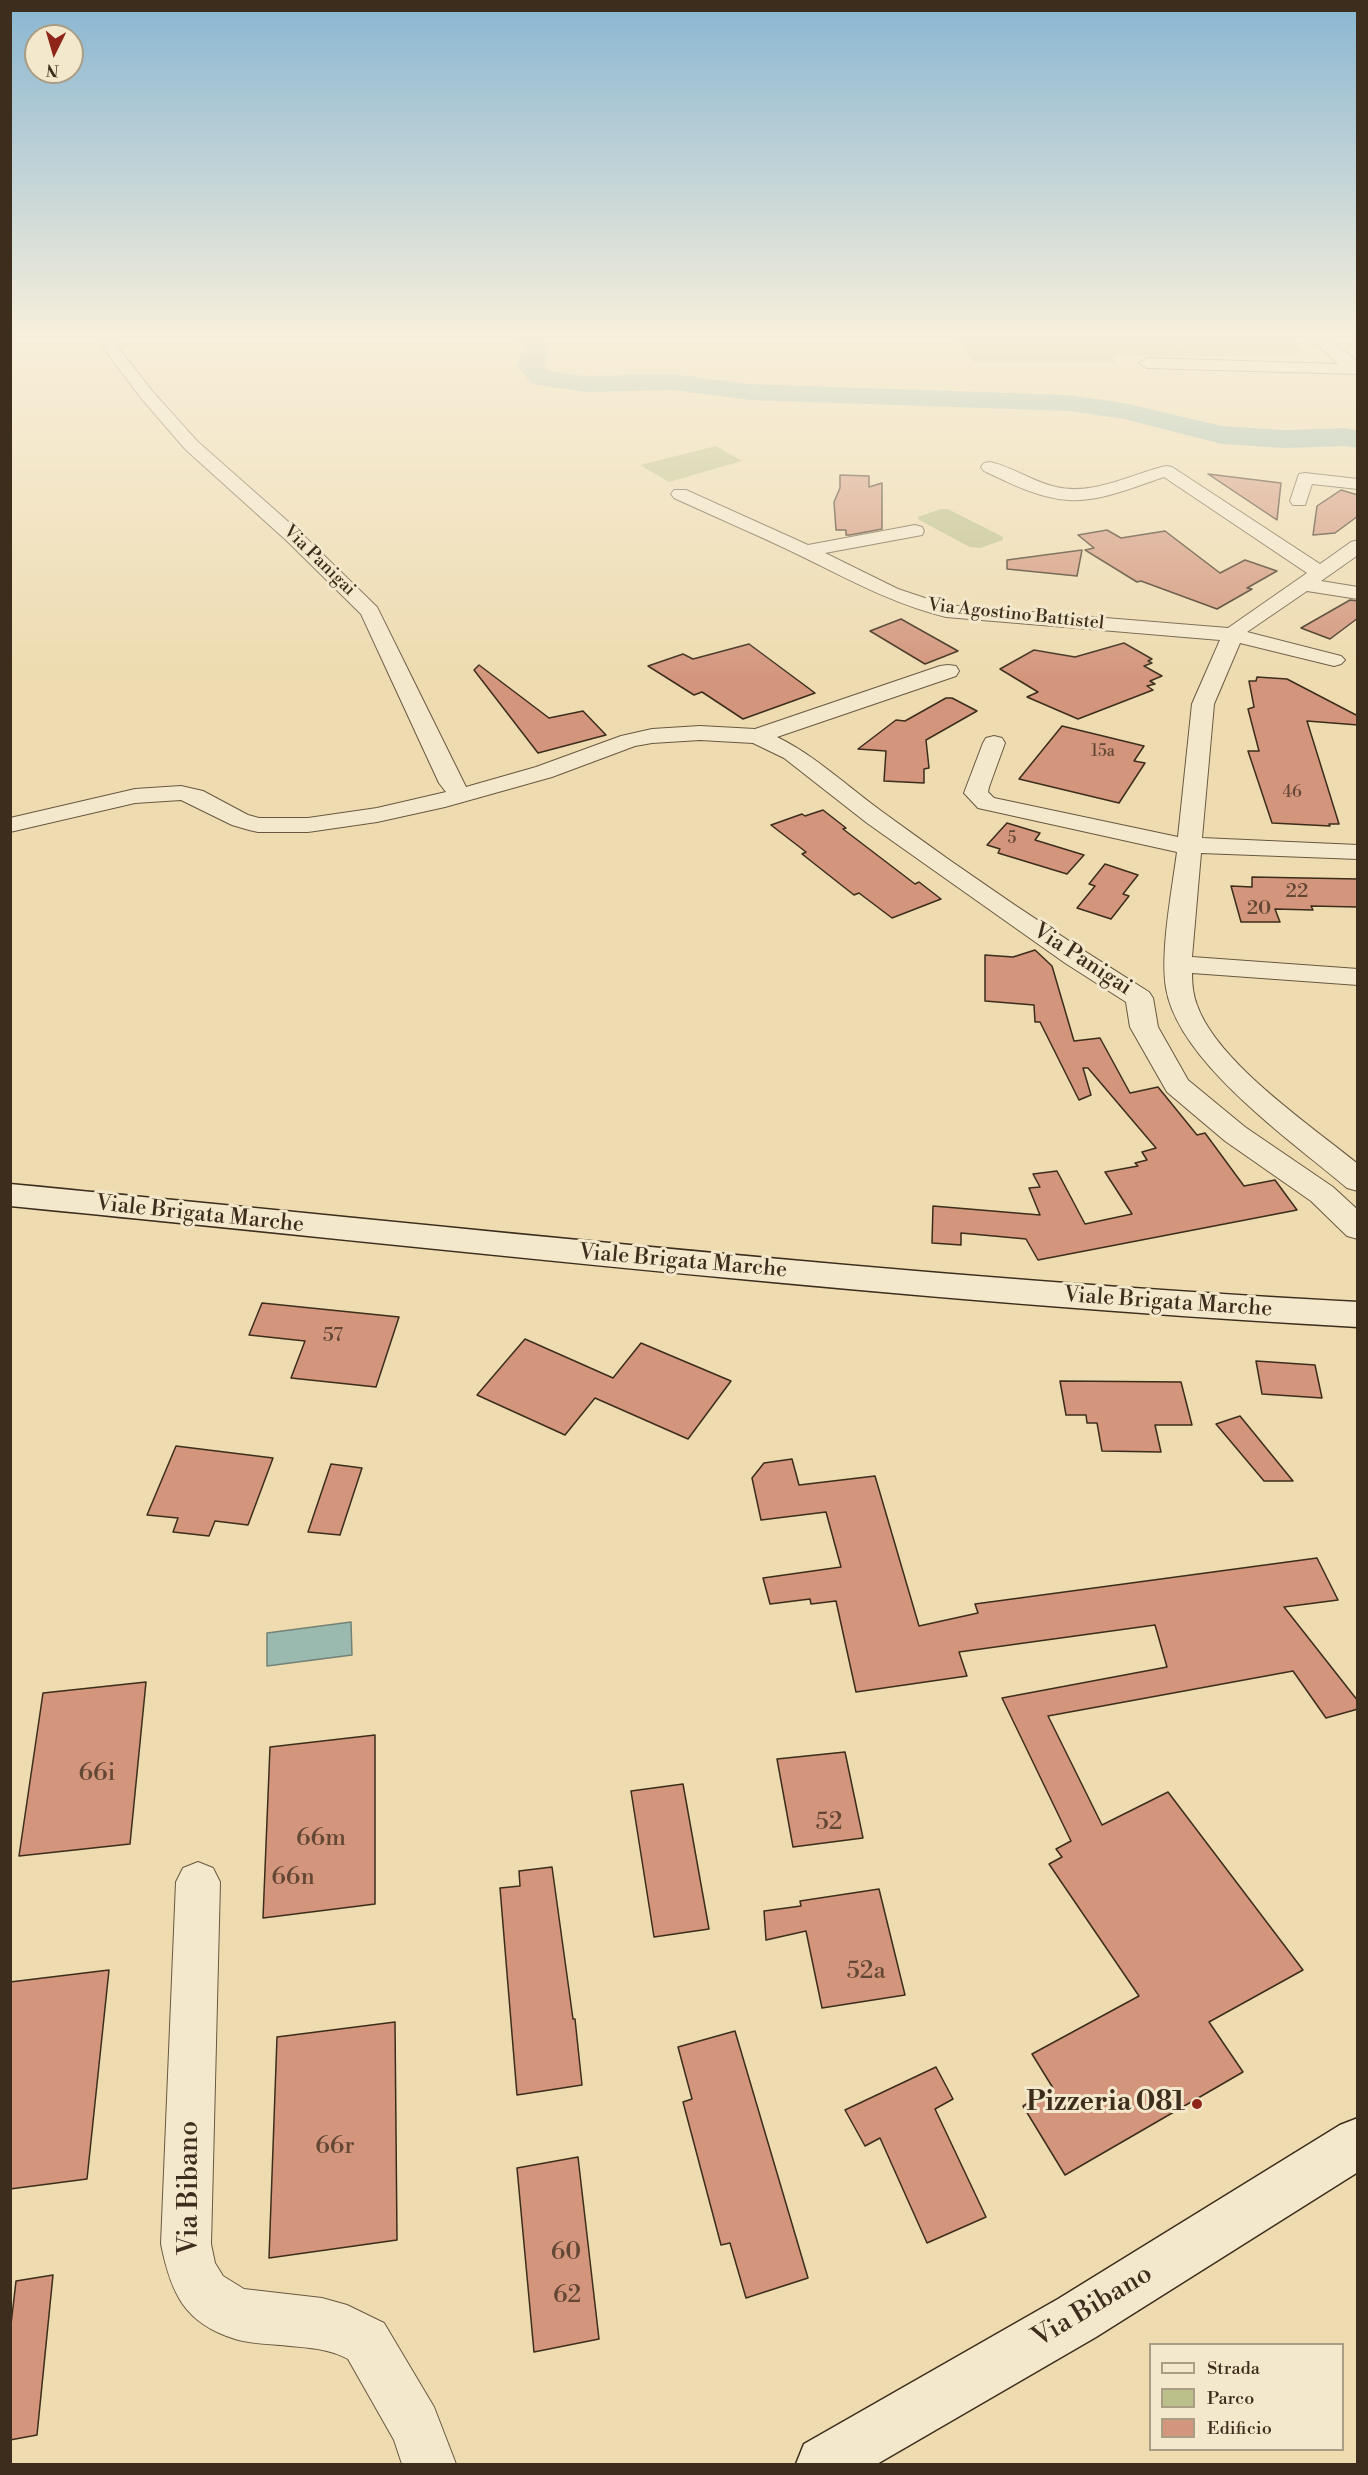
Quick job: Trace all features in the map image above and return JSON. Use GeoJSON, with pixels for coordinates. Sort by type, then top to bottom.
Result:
{"type":"FeatureCollection","features":[{"type":"Feature","properties":{"kind":"street","name":"Via Panigai"},"geometry":{"type":"LineString","coordinates":[[199,452],[294,537],[370,611],[451,783],[460,795]]}},
{"type":"Feature","properties":{"kind":"street"},"geometry":{"type":"LineString","coordinates":[[990,467],[1047,491],[1066,495],[1093,492],[1166,471],[1311,578],[1358,593]]}},
{"type":"Feature","properties":{"kind":"street"},"geometry":{"type":"LineString","coordinates":[[1299,501],[1305,478],[1358,484]]}},
{"type":"Feature","properties":{"kind":"street","name":"Via Agostino Battistel"},"geometry":{"type":"LineString","coordinates":[[680,494],[806,551],[906,601],[926,607],[1233,635],[1334,660]]}},
{"type":"Feature","properties":{"kind":"street"},"geometry":{"type":"LineString","coordinates":[[806,551],[915,531]]}},
{"type":"Feature","properties":{"kind":"street"},"geometry":{"type":"LineString","coordinates":[[1358,546],[1240,627],[1233,635],[1203,704],[1178,964],[1183,1005],[1203,1042],[1234,1077],[1358,1181]]}},
{"type":"Feature","properties":{"kind":"street","name":"Via Panigai"},"geometry":{"type":"LineString","coordinates":[[10,825],[135,796],[159,794],[195,796],[240,820],[258,825],[281,827],[377,815],[535,775],[629,741],[652,736],[700,733],[757,736],[948,671]]}},
{"type":"Feature","properties":{"kind":"street","name":"Via Panigai"},"geometry":{"type":"LineString","coordinates":[[757,736],[792,753],[875,818],[1074,957],[1139,998],[1144,1027],[1177,1086],[1235,1134],[1322,1194],[1358,1228]]}},
{"type":"Feature","properties":{"kind":"street"},"geometry":{"type":"LineString","coordinates":[[994,743],[976,793],[986,802],[1169,844],[1358,852]]}},
{"type":"Feature","properties":{"kind":"street"},"geometry":{"type":"LineString","coordinates":[[1178,964],[1358,977]]}},
{"type":"Feature","properties":{"kind":"street"},"geometry":{"type":"LineString","coordinates":[[1139,998],[1157,1004],[1183,1005]]}},
{"type":"Feature","properties":{"kind":"street","name":"Viale Brigata Marche"},"geometry":{"type":"LineString","coordinates":[[10,1195],[850,1277],[1173,1304],[1358,1315]]}},
{"type":"Feature","properties":{"kind":"street","name":"Via Bibano"},"geometry":{"type":"LineString","coordinates":[[198,1882],[186,2244],[192,2272],[205,2294],[237,2314],[322,2324],[347,2331],[366,2342],[422,2445]]}},
{"type":"Feature","properties":{"kind":"street","name":"Via Bibano"},"geometry":{"type":"LineString","coordinates":[[824,2464],[1077,2318],[1358,2143]]}},
{"type":"Feature","properties":{"kind":"green space"},"geometry":{"type":"Polygon","coordinates":[[[690,452],[727,452],[742,461],[669,482],[640,465],[690,452]]]}},
{"type":"Feature","properties":{"kind":"green space"},"geometry":{"type":"Polygon","coordinates":[[[941,509],[948,509],[1003,537],[1003,540],[980,548],[970,547],[919,520],[918,517],[941,509]]]}},
{"type":"Feature","properties":{"kind":"water"},"geometry":{"type":"Polygon","coordinates":[[[351,1622],[352,1655],[267,1666],[267,1633],[351,1622]]]}},
{"type":"Feature","properties":{"kind":"building"},"geometry":{"type":"Polygon","coordinates":[[[1208,474],[1281,483],[1277,520],[1208,474]]]}},
{"type":"Feature","properties":{"kind":"building"},"geometry":{"type":"Polygon","coordinates":[[[840,475],[869,476],[869,487],[882,483],[882,529],[850,535],[846,535],[846,530],[836,530],[834,502],[840,488],[840,475]]]}},
{"type":"Feature","properties":{"kind":"building"},"geometry":{"type":"Polygon","coordinates":[[[1341,490],[1358,495],[1358,516],[1335,533],[1313,535],[1317,506],[1341,490]]]}},
{"type":"Feature","properties":{"kind":"building"},"geometry":{"type":"Polygon","coordinates":[[[1107,530],[1121,538],[1165,531],[1220,573],[1245,560],[1277,571],[1247,588],[1252,589],[1217,609],[1141,581],[1137,582],[1085,550],[1094,548],[1078,535],[1107,530]]]}},
{"type":"Feature","properties":{"kind":"building"},"geometry":{"type":"Polygon","coordinates":[[[1082,550],[1077,576],[1007,569],[1007,560],[1082,550]]]}},
{"type":"Feature","properties":{"kind":"building"},"geometry":{"type":"Polygon","coordinates":[[[1350,600],[1358,601],[1358,618],[1330,639],[1301,628],[1350,600]]]}},
{"type":"Feature","properties":{"kind":"building"},"geometry":{"type":"Polygon","coordinates":[[[901,619],[958,651],[925,664],[870,631],[901,619]]]}},
{"type":"Feature","properties":{"kind":"building"},"geometry":{"type":"Polygon","coordinates":[[[1124,643],[1152,659],[1148,661],[1152,663],[1144,666],[1162,676],[1150,681],[1155,684],[1147,686],[1153,690],[1078,719],[1027,697],[1038,692],[1000,669],[1034,650],[1075,657],[1124,643]]]}},
{"type":"Feature","properties":{"kind":"building"},"geometry":{"type":"Polygon","coordinates":[[[749,644],[815,693],[743,719],[702,692],[694,695],[648,666],[683,654],[693,659],[749,644]]]}},
{"type":"Feature","properties":{"kind":"building"},"geometry":{"type":"Polygon","coordinates":[[[479,665],[549,718],[583,711],[606,735],[538,753],[474,670],[479,665]]]}},
{"type":"Feature","properties":{"kind":"building"},"geometry":{"type":"Polygon","coordinates":[[[1257,677],[1287,679],[1358,716],[1358,725],[1307,721],[1339,824],[1329,824],[1330,826],[1272,823],[1248,751],[1259,751],[1248,709],[1254,707],[1249,681],[1256,681],[1257,677]]]}},
{"type":"Feature","properties":{"kind":"building"},"geometry":{"type":"Polygon","coordinates":[[[946,698],[952,698],[977,711],[926,740],[929,768],[924,769],[924,783],[884,781],[886,751],[858,749],[896,720],[905,721],[946,698]]]}},
{"type":"Feature","properties":{"kind":"building"},"geometry":{"type":"Polygon","coordinates":[[[1062,726],[1144,746],[1134,761],[1145,763],[1119,803],[1019,779],[1062,726]]]}},
{"type":"Feature","properties":{"kind":"building"},"geometry":{"type":"Polygon","coordinates":[[[823,810],[846,828],[843,829],[915,884],[919,882],[941,899],[892,918],[859,893],[854,895],[802,854],[806,852],[771,825],[802,814],[805,816],[823,810]]]}},
{"type":"Feature","properties":{"kind":"building"},"geometry":{"type":"Polygon","coordinates":[[[1007,823],[1040,833],[1035,840],[1084,855],[1067,874],[998,853],[1000,849],[987,845],[1007,823]]]}},
{"type":"Feature","properties":{"kind":"building"},"geometry":{"type":"Polygon","coordinates":[[[1105,864],[1138,875],[1123,894],[1129,896],[1111,919],[1077,908],[1095,886],[1089,884],[1105,864]]]}},
{"type":"Feature","properties":{"kind":"building"},"geometry":{"type":"Polygon","coordinates":[[[1252,877],[1358,879],[1358,907],[1311,906],[1313,910],[1275,909],[1280,922],[1241,922],[1231,886],[1252,887],[1252,877]]]}},
{"type":"Feature","properties":{"kind":"building"},"geometry":{"type":"Polygon","coordinates":[[[1035,950],[1052,966],[1074,1041],[1100,1038],[1130,1093],[1158,1087],[1197,1135],[1205,1133],[1244,1186],[1275,1180],[1297,1210],[1038,1260],[1026,1239],[961,1233],[961,1245],[932,1243],[933,1206],[1040,1215],[1029,1188],[1040,1187],[1033,1174],[1057,1171],[1085,1224],[1132,1214],[1105,1172],[1138,1166],[1135,1163],[1147,1160],[1142,1152],[1156,1148],[1088,1068],[1083,1068],[1091,1095],[1079,1100],[1040,1022],[1035,1022],[1034,1005],[985,1001],[985,955],[1013,957],[1035,950]]]}},
{"type":"Feature","properties":{"kind":"building"},"geometry":{"type":"Polygon","coordinates":[[[262,1303],[399,1317],[376,1387],[291,1378],[305,1341],[249,1335],[262,1303]]]}},
{"type":"Feature","properties":{"kind":"building"},"geometry":{"type":"Polygon","coordinates":[[[525,1339],[613,1378],[641,1343],[731,1381],[688,1439],[595,1398],[565,1435],[477,1395],[525,1339]]]}},
{"type":"Feature","properties":{"kind":"building"},"geometry":{"type":"Polygon","coordinates":[[[1256,1361],[1315,1365],[1322,1398],[1262,1394],[1256,1361]]]}},
{"type":"Feature","properties":{"kind":"building"},"geometry":{"type":"Polygon","coordinates":[[[1060,1381],[1181,1382],[1192,1425],[1155,1425],[1161,1452],[1102,1451],[1097,1423],[1087,1423],[1086,1415],[1066,1415],[1060,1381]]]}},
{"type":"Feature","properties":{"kind":"building"},"geometry":{"type":"Polygon","coordinates":[[[1240,1416],[1293,1481],[1264,1481],[1216,1424],[1240,1416]]]}},
{"type":"Feature","properties":{"kind":"building"},"geometry":{"type":"Polygon","coordinates":[[[176,1446],[273,1458],[248,1525],[215,1521],[209,1536],[173,1532],[178,1518],[147,1515],[176,1446]]]}},
{"type":"Feature","properties":{"kind":"building"},"geometry":{"type":"Polygon","coordinates":[[[792,1459],[799,1485],[875,1476],[919,1626],[978,1613],[975,1604],[1317,1558],[1338,1600],[1284,1607],[1358,1701],[1358,1709],[1326,1718],[1293,1671],[1048,1716],[1102,1825],[1168,1792],[1303,1970],[1209,2022],[1243,2072],[1065,2175],[1023,2106],[1053,2088],[1032,2054],[1139,1996],[1049,1864],[1062,1857],[1056,1849],[1071,1841],[1002,1698],[1167,1667],[1155,1625],[959,1652],[967,1676],[856,1692],[836,1601],[811,1604],[810,1599],[770,1604],[763,1578],[841,1567],[826,1512],[761,1520],[752,1478],[764,1463],[792,1459]]]}},
{"type":"Feature","properties":{"kind":"building"},"geometry":{"type":"Polygon","coordinates":[[[331,1464],[362,1468],[340,1535],[308,1532],[331,1464]]]}},
{"type":"Feature","properties":{"kind":"building"},"geometry":{"type":"Polygon","coordinates":[[[146,1682],[130,1844],[19,1856],[43,1693],[146,1682]]]}},
{"type":"Feature","properties":{"kind":"building"},"geometry":{"type":"Polygon","coordinates":[[[375,1735],[375,1904],[263,1918],[270,1747],[375,1735]]]}},
{"type":"Feature","properties":{"kind":"building"},"geometry":{"type":"Polygon","coordinates":[[[845,1752],[863,1838],[793,1847],[777,1759],[845,1752]]]}},
{"type":"Feature","properties":{"kind":"building"},"geometry":{"type":"Polygon","coordinates":[[[683,1784],[709,1929],[654,1937],[631,1791],[683,1784]]]}},
{"type":"Feature","properties":{"kind":"building"},"geometry":{"type":"Polygon","coordinates":[[[552,1867],[573,2019],[575,2019],[582,2085],[517,2095],[500,1888],[520,1886],[519,1871],[552,1867]]]}},
{"type":"Feature","properties":{"kind":"building"},"geometry":{"type":"Polygon","coordinates":[[[879,1889],[905,1995],[822,2008],[806,1931],[766,1940],[764,1911],[801,1906],[800,1901],[879,1889]]]}},
{"type":"Feature","properties":{"kind":"building"},"geometry":{"type":"Polygon","coordinates":[[[109,1970],[87,2179],[10,2189],[10,1982],[109,1970]]]}},
{"type":"Feature","properties":{"kind":"building"},"geometry":{"type":"Polygon","coordinates":[[[395,2022],[397,2240],[269,2258],[277,2037],[395,2022]]]}},
{"type":"Feature","properties":{"kind":"building"},"geometry":{"type":"Polygon","coordinates":[[[735,2031],[808,2278],[746,2298],[730,2243],[721,2245],[683,2102],[692,2099],[678,2047],[735,2031]]]}},
{"type":"Feature","properties":{"kind":"building"},"geometry":{"type":"Polygon","coordinates":[[[936,2067],[953,2099],[935,2109],[986,2217],[927,2243],[880,2138],[865,2146],[845,2110],[936,2067]]]}},
{"type":"Feature","properties":{"kind":"building"},"geometry":{"type":"Polygon","coordinates":[[[578,2157],[599,2339],[534,2352],[517,2168],[578,2157]]]}},
{"type":"Feature","properties":{"kind":"building"},"geometry":{"type":"Polygon","coordinates":[[[53,2275],[37,2435],[10,2440],[10,2333],[16,2281],[53,2275]]]}},
{"type":"Feature","properties":{"kind":"place","name":"Pizzeria 081"},"geometry":{"type":"Point","coordinates":[1197,2104]}}]}
